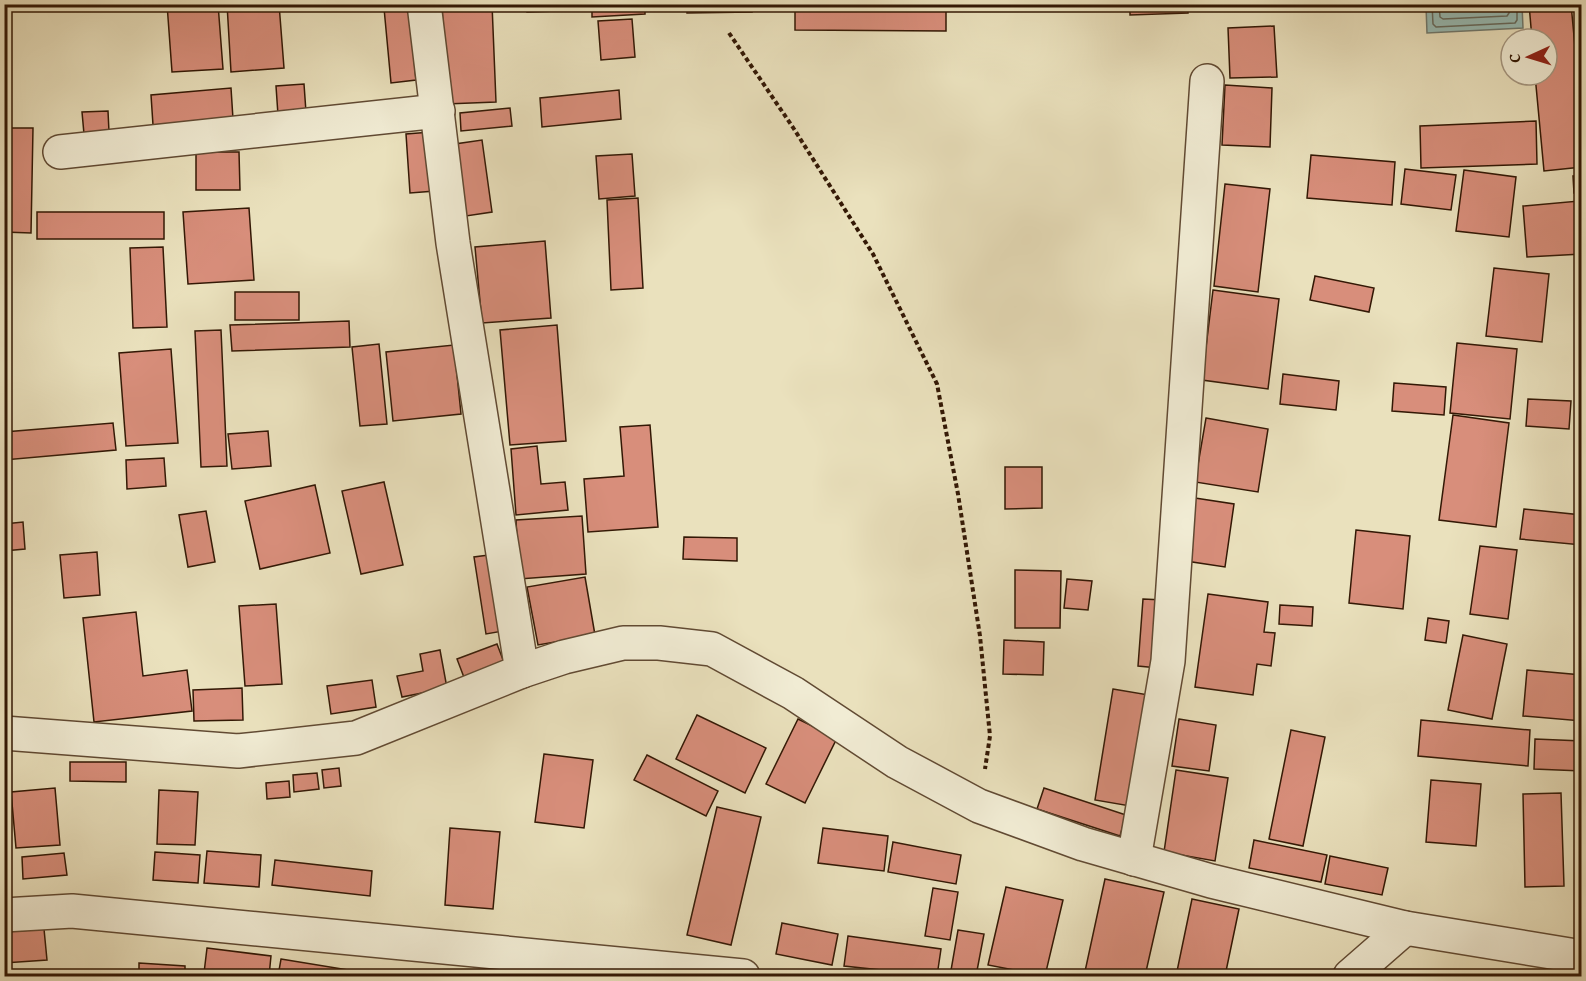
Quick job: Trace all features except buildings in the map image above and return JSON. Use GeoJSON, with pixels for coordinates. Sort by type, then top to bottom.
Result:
{"type":"FeatureCollection","features":[{"type":"Feature","properties":{"kind":"street"},"geometry":{"type":"LineString","coordinates":[[424,4],[453,243],[522,671]]}},
{"type":"Feature","properties":{"kind":"street"},"geometry":{"type":"LineString","coordinates":[[1134,859],[1168,661],[1207,81]]}},
{"type":"Feature","properties":{"kind":"street"},"geometry":{"type":"LineString","coordinates":[[60,152],[438,111]]}},
{"type":"Feature","properties":{"kind":"street"},"geometry":{"type":"LineString","coordinates":[[4,733],[238,751],[356,738],[522,671],[564,657],[623,644],[659,644],[711,649],[793,693],[897,762],[979,806],[1083,844],[1211,880],[1405,928],[1581,957]]}},
{"type":"Feature","properties":{"kind":"street"},"geometry":{"type":"LineString","coordinates":[[4,915],[72,911],[743,976]]}},
{"type":"Feature","properties":{"kind":"street"},"geometry":{"type":"LineString","coordinates":[[1350,976],[1405,928]]}},
{"type":"Feature","properties":{"kind":"path"},"geometry":{"type":"LineString","coordinates":[[729,33],[794,129],[873,254],[937,384],[958,494],[980,636],[990,736],[979,806]]}},
{"type":"Feature","properties":{"kind":"water"},"geometry":{"type":"Polygon","coordinates":[[[1522,5],[1523,27],[1427,33],[1426,6],[1522,5]]]}}]}
